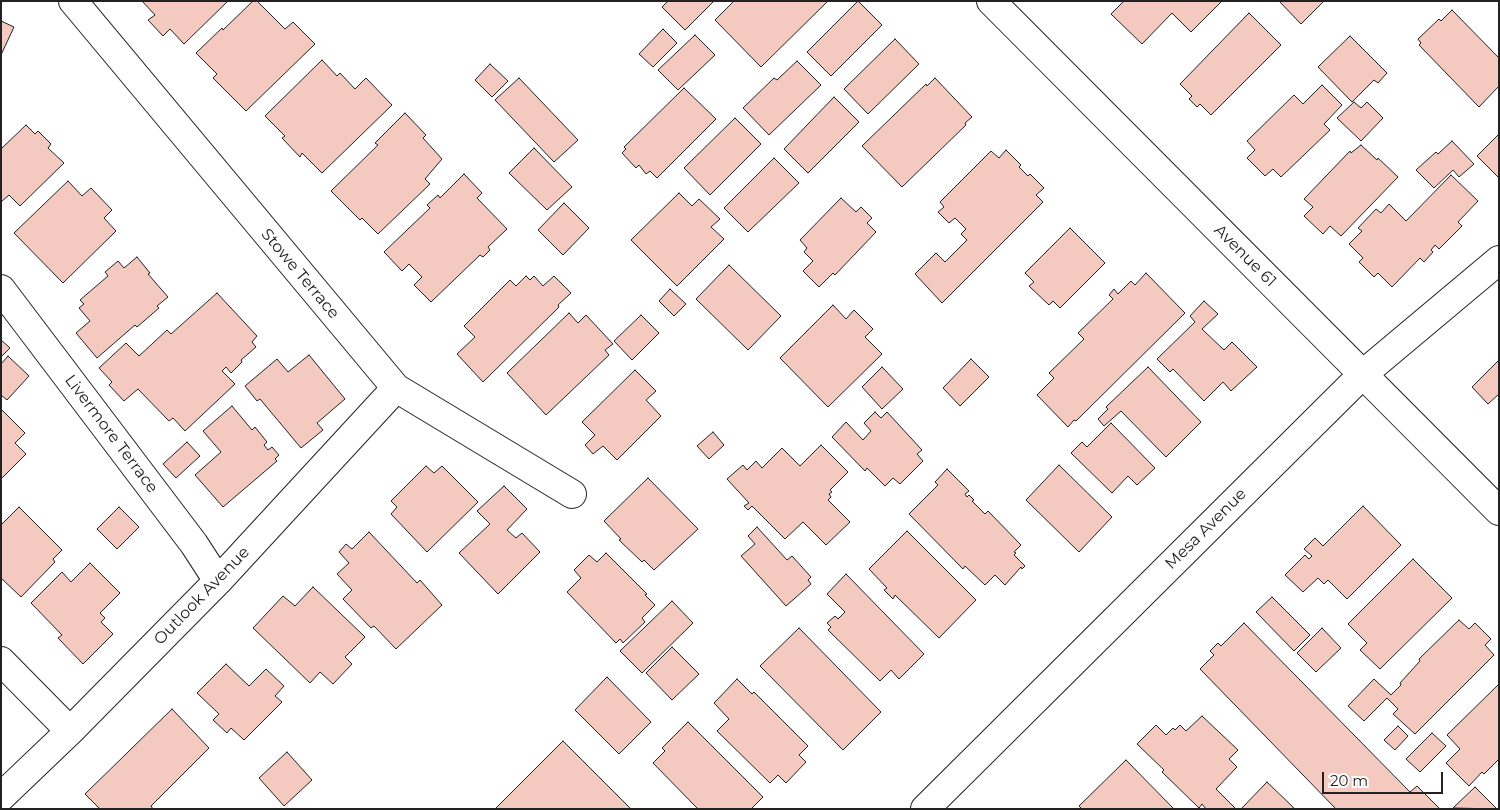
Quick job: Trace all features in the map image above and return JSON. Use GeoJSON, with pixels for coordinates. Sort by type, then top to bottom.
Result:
{"type":"FeatureCollection","features":[{"type":"Feature","properties":{"kind":"street","name":"Stowe Terrace"},"geometry":{"type":"LineString","coordinates":[[73,1],[396,388],[572,494]]}},
{"type":"Feature","properties":{"kind":"street","name":"Avenue 61"},"geometry":{"type":"LineString","coordinates":[[991,1],[1499,511]]}},
{"type":"Feature","properties":{"kind":"street","name":"Mesa Avenue"},"geometry":{"type":"LineString","coordinates":[[925,809],[1363,374],[1499,260]]}},
{"type":"Feature","properties":{"kind":"street","name":"Livermore Terrace"},"geometry":{"type":"LineString","coordinates":[[1,289],[194,544],[218,581]]}},
{"type":"Feature","properties":{"kind":"street","name":"Outlook Avenue"},"geometry":{"type":"LineString","coordinates":[[1,797],[218,581],[396,388]]}},
{"type":"Feature","properties":{"kind":"street"},"geometry":{"type":"LineString","coordinates":[[1,661],[70,730]]}},
{"type":"Feature","properties":{"kind":"building"},"geometry":{"type":"Polygon","coordinates":[[[142,1],[228,1],[184,44],[170,29],[163,36],[148,20],[155,15],[142,1]]]}},
{"type":"Feature","properties":{"kind":"building"},"geometry":{"type":"Polygon","coordinates":[[[253,1],[257,1],[285,29],[293,22],[315,44],[246,111],[213,78],[217,74],[196,53],[253,1]]]}},
{"type":"Feature","properties":{"kind":"building"},"geometry":{"type":"Polygon","coordinates":[[[668,1],[714,1],[685,30],[662,7],[668,1]]]}},
{"type":"Feature","properties":{"kind":"building"},"geometry":{"type":"Polygon","coordinates":[[[734,1],[828,1],[761,67],[715,20],[734,1]]]}},
{"type":"Feature","properties":{"kind":"building"},"geometry":{"type":"Polygon","coordinates":[[[858,1],[882,25],[831,76],[807,52],[858,1]]]}},
{"type":"Feature","properties":{"kind":"building"},"geometry":{"type":"Polygon","coordinates":[[[1124,1],[1222,1],[1191,32],[1172,13],[1142,44],[1111,14],[1124,1]]]}},
{"type":"Feature","properties":{"kind":"building"},"geometry":{"type":"Polygon","coordinates":[[[1279,1],[1324,1],[1301,24],[1279,1]]]}},
{"type":"Feature","properties":{"kind":"building"},"geometry":{"type":"Polygon","coordinates":[[[1452,10],[1499,58],[1499,86],[1479,107],[1419,45],[1421,43],[1418,39],[1439,19],[1441,21],[1452,10]]]}},
{"type":"Feature","properties":{"kind":"building"},"geometry":{"type":"Polygon","coordinates":[[[1249,13],[1281,45],[1211,115],[1200,104],[1197,107],[1189,99],[1192,96],[1180,84],[1249,13]]]}},
{"type":"Feature","properties":{"kind":"building"},"geometry":{"type":"Polygon","coordinates":[[[1,21],[14,27],[1,55],[1,21]]]}},
{"type":"Feature","properties":{"kind":"building"},"geometry":{"type":"Polygon","coordinates":[[[663,29],[677,43],[653,67],[639,54],[663,29]]]}},
{"type":"Feature","properties":{"kind":"building"},"geometry":{"type":"Polygon","coordinates":[[[695,35],[715,55],[678,90],[658,70],[695,35]]]}},
{"type":"Feature","properties":{"kind":"building"},"geometry":{"type":"Polygon","coordinates":[[[1350,36],[1387,73],[1378,83],[1374,80],[1352,102],[1318,67],[1350,36]]]}},
{"type":"Feature","properties":{"kind":"building"},"geometry":{"type":"Polygon","coordinates":[[[895,39],[919,64],[868,114],[844,89],[895,39]]]}},
{"type":"Feature","properties":{"kind":"building"},"geometry":{"type":"Polygon","coordinates":[[[322,60],[337,76],[340,73],[355,89],[366,78],[392,105],[322,173],[302,153],[300,157],[282,138],[285,136],[265,116],[322,60]]]}},
{"type":"Feature","properties":{"kind":"building"},"geometry":{"type":"Polygon","coordinates":[[[797,61],[821,85],[769,135],[743,108],[774,78],[777,80],[797,61]]]}},
{"type":"Feature","properties":{"kind":"building"},"geometry":{"type":"Polygon","coordinates":[[[490,64],[508,81],[492,97],[475,80],[490,64]]]}},
{"type":"Feature","properties":{"kind":"building"},"geometry":{"type":"Polygon","coordinates":[[[519,78],[578,140],[554,162],[495,100],[519,78]]]}},
{"type":"Feature","properties":{"kind":"building"},"geometry":{"type":"Polygon","coordinates":[[[935,78],[972,117],[902,187],[862,146],[926,84],[927,86],[935,78]]]}},
{"type":"Feature","properties":{"kind":"building"},"geometry":{"type":"Polygon","coordinates":[[[1322,85],[1342,105],[1324,124],[1330,130],[1281,177],[1273,169],[1265,176],[1247,158],[1255,150],[1247,141],[1294,95],[1303,104],[1322,85]]]}},
{"type":"Feature","properties":{"kind":"building"},"geometry":{"type":"Polygon","coordinates":[[[684,88],[716,119],[657,178],[650,171],[646,174],[639,165],[636,168],[622,153],[626,149],[624,147],[684,88]]]}},
{"type":"Feature","properties":{"kind":"building"},"geometry":{"type":"Polygon","coordinates":[[[834,97],[859,122],[808,173],[784,149],[834,97]]]}},
{"type":"Feature","properties":{"kind":"building"},"geometry":{"type":"Polygon","coordinates":[[[1354,102],[1361,108],[1367,102],[1383,118],[1361,141],[1337,118],[1354,102]]]}},
{"type":"Feature","properties":{"kind":"building"},"geometry":{"type":"Polygon","coordinates":[[[405,113],[426,135],[423,138],[442,159],[425,179],[430,184],[378,234],[362,218],[360,220],[331,191],[378,145],[375,143],[405,113]]]}},
{"type":"Feature","properties":{"kind":"building"},"geometry":{"type":"Polygon","coordinates":[[[735,118],[761,144],[710,195],[684,168],[735,118]]]}},
{"type":"Feature","properties":{"kind":"building"},"geometry":{"type":"Polygon","coordinates":[[[26,125],[35,134],[38,131],[51,144],[48,148],[64,163],[20,206],[9,195],[1,202],[1,149],[26,125]]]}},
{"type":"Feature","properties":{"kind":"building"},"geometry":{"type":"Polygon","coordinates":[[[1499,134],[1499,178],[1477,156],[1499,134]]]}},
{"type":"Feature","properties":{"kind":"building"},"geometry":{"type":"Polygon","coordinates":[[[1452,141],[1474,164],[1459,177],[1453,170],[1434,188],[1416,170],[1452,141]]]}},
{"type":"Feature","properties":{"kind":"building"},"geometry":{"type":"Polygon","coordinates":[[[1361,145],[1398,177],[1341,236],[1330,226],[1323,234],[1304,216],[1313,207],[1304,199],[1350,151],[1351,153],[1361,145]]]}},
{"type":"Feature","properties":{"kind":"building"},"geometry":{"type":"Polygon","coordinates":[[[534,148],[572,187],[547,210],[509,173],[534,148]]]}},
{"type":"Feature","properties":{"kind":"building"},"geometry":{"type":"Polygon","coordinates":[[[1006,150],[1021,165],[1019,167],[1028,176],[1030,174],[1044,188],[1036,195],[1043,202],[942,303],[915,274],[936,253],[945,262],[967,240],[961,234],[966,229],[955,218],[949,223],[938,212],[944,207],[940,202],[991,151],[999,158],[1006,150]]]}},
{"type":"Feature","properties":{"kind":"building"},"geometry":{"type":"Polygon","coordinates":[[[774,158],[799,183],[748,232],[724,208],[774,158]]]}},
{"type":"Feature","properties":{"kind":"building"},"geometry":{"type":"Polygon","coordinates":[[[464,174],[482,193],[477,198],[507,229],[488,247],[490,250],[483,257],[480,255],[431,302],[414,285],[422,277],[409,264],[402,271],[384,252],[430,208],[427,205],[438,195],[440,198],[464,174]]]}},
{"type":"Feature","properties":{"kind":"building"},"geometry":{"type":"Polygon","coordinates":[[[1451,175],[1478,201],[1458,222],[1462,226],[1439,249],[1435,245],[1431,250],[1433,252],[1424,262],[1420,258],[1392,287],[1378,273],[1374,277],[1359,262],[1363,258],[1349,244],[1362,231],[1358,228],[1376,209],[1381,213],[1389,204],[1406,221],[1451,175]]]}},
{"type":"Feature","properties":{"kind":"building"},"geometry":{"type":"Polygon","coordinates":[[[68,181],[82,196],[91,188],[112,210],[104,218],[116,231],[63,283],[14,233],[68,181]]]}},
{"type":"Feature","properties":{"kind":"building"},"geometry":{"type":"Polygon","coordinates":[[[679,193],[692,206],[699,199],[720,219],[711,227],[724,239],[677,286],[631,240],[679,193]]]}},
{"type":"Feature","properties":{"kind":"building"},"geometry":{"type":"Polygon","coordinates":[[[841,198],[856,212],[861,207],[872,218],[867,223],[876,232],[835,275],[833,273],[819,287],[803,271],[813,261],[804,252],[807,248],[800,240],[841,198]]]}},
{"type":"Feature","properties":{"kind":"building"},"geometry":{"type":"Polygon","coordinates":[[[564,203],[589,228],[563,255],[538,230],[564,203]]]}},
{"type":"Feature","properties":{"kind":"building"},"geometry":{"type":"Polygon","coordinates":[[[1070,228],[1105,263],[1060,308],[1053,301],[1049,305],[1029,286],[1034,282],[1025,273],[1070,228]]]}},
{"type":"Feature","properties":{"kind":"building"},"geometry":{"type":"Polygon","coordinates":[[[137,257],[150,273],[148,274],[168,297],[157,306],[159,308],[137,327],[135,325],[97,358],[76,333],[90,321],[79,308],[84,304],[80,300],[108,276],[105,272],[118,261],[124,268],[137,257]]]}},
{"type":"Feature","properties":{"kind":"building"},"geometry":{"type":"Polygon","coordinates":[[[729,265],[781,316],[748,350],[696,299],[729,265]]]}},
{"type":"Feature","properties":{"kind":"building"},"geometry":{"type":"Polygon","coordinates":[[[1146,273],[1185,313],[1068,427],[1037,395],[1054,378],[1049,373],[1084,339],[1078,333],[1113,299],[1109,295],[1114,289],[1118,294],[1131,281],[1135,285],[1146,273]]]}},
{"type":"Feature","properties":{"kind":"building"},"geometry":{"type":"Polygon","coordinates":[[[526,276],[530,280],[534,276],[543,286],[554,276],[571,293],[483,382],[457,354],[475,337],[464,326],[510,280],[516,286],[526,276]]]}},
{"type":"Feature","properties":{"kind":"building"},"geometry":{"type":"Polygon","coordinates":[[[670,289],[686,304],[674,316],[659,301],[670,289]]]}},
{"type":"Feature","properties":{"kind":"building"},"geometry":{"type":"Polygon","coordinates":[[[217,293],[257,336],[252,342],[256,347],[241,360],[242,362],[231,373],[226,367],[222,371],[235,384],[185,431],[173,418],[169,421],[138,389],[124,401],[109,385],[112,382],[99,368],[126,343],[139,356],[167,330],[171,334],[217,293]]]}},
{"type":"Feature","properties":{"kind":"building"},"geometry":{"type":"Polygon","coordinates":[[[1204,301],[1218,314],[1202,329],[1224,350],[1232,342],[1257,367],[1231,391],[1223,382],[1204,401],[1173,369],[1170,372],[1157,359],[1195,322],[1190,316],[1204,301]]]}},
{"type":"Feature","properties":{"kind":"building"},"geometry":{"type":"Polygon","coordinates":[[[833,305],[846,319],[854,310],[873,329],[865,337],[882,354],[828,407],[780,358],[833,305]]]}},
{"type":"Feature","properties":{"kind":"building"},"geometry":{"type":"Polygon","coordinates":[[[569,313],[578,323],[586,315],[613,344],[605,350],[609,355],[546,415],[507,373],[569,313]]]}},
{"type":"Feature","properties":{"kind":"building"},"geometry":{"type":"Polygon","coordinates":[[[641,315],[659,333],[632,360],[614,341],[641,315]]]}},
{"type":"Feature","properties":{"kind":"building"},"geometry":{"type":"Polygon","coordinates":[[[1,340],[10,348],[1,357],[1,340]]]}},
{"type":"Feature","properties":{"kind":"building"},"geometry":{"type":"Polygon","coordinates":[[[309,355],[345,399],[317,423],[323,430],[301,448],[260,399],[257,401],[245,386],[277,359],[288,372],[309,355]]]}},
{"type":"Feature","properties":{"kind":"building"},"geometry":{"type":"Polygon","coordinates":[[[8,356],[29,376],[7,400],[1,395],[1,364],[8,356]]]}},
{"type":"Feature","properties":{"kind":"building"},"geometry":{"type":"Polygon","coordinates":[[[971,359],[989,377],[960,406],[943,388],[971,359]]]}},
{"type":"Feature","properties":{"kind":"building"},"geometry":{"type":"Polygon","coordinates":[[[1499,360],[1499,394],[1488,404],[1472,387],[1499,360]]]}},
{"type":"Feature","properties":{"kind":"building"},"geometry":{"type":"Polygon","coordinates":[[[882,367],[903,389],[882,409],[862,387],[882,367]]]}},
{"type":"Feature","properties":{"kind":"building"},"geometry":{"type":"Polygon","coordinates":[[[1148,367],[1201,422],[1166,457],[1121,411],[1104,426],[1098,419],[1108,409],[1106,407],[1148,367]]]}},
{"type":"Feature","properties":{"kind":"building"},"geometry":{"type":"Polygon","coordinates":[[[635,370],[656,391],[646,400],[661,416],[617,460],[603,446],[593,454],[585,445],[595,435],[582,422],[635,370]]]}},
{"type":"Feature","properties":{"kind":"building"},"geometry":{"type":"Polygon","coordinates":[[[232,406],[252,430],[255,427],[267,442],[264,445],[268,450],[272,447],[279,455],[275,459],[277,461],[223,507],[195,475],[221,452],[203,431],[232,406]]]}},
{"type":"Feature","properties":{"kind":"building"},"geometry":{"type":"Polygon","coordinates":[[[1,409],[25,433],[15,443],[26,454],[1,479],[1,409]]]}},
{"type":"Feature","properties":{"kind":"building"},"geometry":{"type":"Polygon","coordinates":[[[875,412],[881,418],[887,412],[922,450],[917,454],[923,461],[900,484],[893,478],[885,486],[867,468],[865,471],[832,437],[846,422],[863,440],[871,431],[864,423],[875,412]]]}},
{"type":"Feature","properties":{"kind":"building"},"geometry":{"type":"Polygon","coordinates":[[[1111,423],[1155,468],[1137,485],[1128,476],[1112,493],[1071,453],[1082,442],[1087,447],[1111,423]]]}},
{"type":"Feature","properties":{"kind":"building"},"geometry":{"type":"Polygon","coordinates":[[[713,432],[724,445],[709,459],[697,446],[713,432]]]}},
{"type":"Feature","properties":{"kind":"building"},"geometry":{"type":"Polygon","coordinates":[[[187,442],[200,456],[176,478],[163,464],[187,442]]]}},
{"type":"Feature","properties":{"kind":"building"},"geometry":{"type":"Polygon","coordinates":[[[821,445],[848,472],[830,490],[832,492],[829,494],[831,497],[828,500],[850,522],[826,545],[803,522],[785,539],[752,506],[748,510],[744,506],[749,503],[727,479],[743,465],[747,470],[756,461],[762,468],[782,448],[800,466],[821,445]]]}},
{"type":"Feature","properties":{"kind":"building"},"geometry":{"type":"Polygon","coordinates":[[[1059,465],[1112,517],[1079,552],[1026,500],[1059,465]]]}},
{"type":"Feature","properties":{"kind":"building"},"geometry":{"type":"Polygon","coordinates":[[[426,466],[434,473],[442,466],[478,502],[427,552],[391,514],[397,507],[391,501],[426,466]]]}},
{"type":"Feature","properties":{"kind":"building"},"geometry":{"type":"Polygon","coordinates":[[[947,469],[969,491],[965,494],[967,497],[969,495],[974,500],[972,501],[985,514],[988,511],[1021,545],[1014,552],[1016,553],[1014,555],[1025,566],[1022,569],[1021,567],[1005,585],[995,575],[985,585],[965,566],[963,569],[909,514],[938,485],[935,482],[947,469]]]}},
{"type":"Feature","properties":{"kind":"building"},"geometry":{"type":"Polygon","coordinates":[[[648,478],[698,529],[654,570],[644,560],[642,562],[619,540],[621,539],[604,521],[648,478]]]}},
{"type":"Feature","properties":{"kind":"building"},"geometry":{"type":"Polygon","coordinates":[[[504,486],[527,509],[507,530],[516,538],[522,533],[540,552],[498,594],[459,553],[490,524],[477,511],[504,486]]]}},
{"type":"Feature","properties":{"kind":"building"},"geometry":{"type":"Polygon","coordinates":[[[1363,506],[1401,545],[1347,599],[1328,580],[1324,584],[1318,578],[1303,592],[1285,575],[1305,555],[1309,559],[1312,556],[1304,549],[1315,538],[1323,546],[1363,506]]]}},
{"type":"Feature","properties":{"kind":"building"},"geometry":{"type":"Polygon","coordinates":[[[19,507],[62,550],[53,559],[55,562],[21,597],[1,578],[1,525],[19,507]]]}},
{"type":"Feature","properties":{"kind":"building"},"geometry":{"type":"Polygon","coordinates":[[[119,507],[139,527],[117,549],[97,529],[119,507]]]}},
{"type":"Feature","properties":{"kind":"building"},"geometry":{"type":"Polygon","coordinates":[[[757,527],[787,560],[792,556],[811,577],[808,580],[811,584],[786,606],[741,556],[755,544],[748,536],[757,527]]]}},
{"type":"Feature","properties":{"kind":"building"},"geometry":{"type":"Polygon","coordinates":[[[907,531],[976,600],[939,638],[895,595],[893,599],[884,590],[887,588],[869,569],[907,531]]]}},
{"type":"Feature","properties":{"kind":"building"},"geometry":{"type":"Polygon","coordinates":[[[369,532],[417,583],[420,580],[442,605],[396,649],[374,626],[371,628],[343,599],[352,590],[337,574],[349,563],[339,552],[346,544],[352,549],[369,532]]]}},
{"type":"Feature","properties":{"kind":"building"},"geometry":{"type":"Polygon","coordinates":[[[606,553],[647,594],[645,595],[655,605],[642,618],[645,622],[623,643],[620,639],[616,643],[567,592],[581,578],[574,570],[589,555],[597,562],[606,553]]]}},
{"type":"Feature","properties":{"kind":"building"},"geometry":{"type":"Polygon","coordinates":[[[1413,559],[1452,598],[1380,669],[1360,650],[1367,643],[1348,624],[1413,559]]]}},
{"type":"Feature","properties":{"kind":"building"},"geometry":{"type":"Polygon","coordinates":[[[90,563],[120,593],[100,613],[105,618],[101,622],[113,634],[83,664],[58,638],[62,635],[31,603],[62,572],[71,582],[90,563]]]}},
{"type":"Feature","properties":{"kind":"building"},"geometry":{"type":"Polygon","coordinates":[[[846,574],[924,654],[899,679],[891,670],[880,681],[828,630],[831,627],[827,623],[835,616],[838,619],[845,612],[827,594],[846,574]]]}},
{"type":"Feature","properties":{"kind":"building"},"geometry":{"type":"Polygon","coordinates":[[[313,587],[365,637],[345,657],[352,664],[333,684],[320,672],[310,683],[253,628],[283,596],[295,606],[313,587]]]}},
{"type":"Feature","properties":{"kind":"building"},"geometry":{"type":"Polygon","coordinates":[[[1272,597],[1310,635],[1294,651],[1256,612],[1272,597]]]}},
{"type":"Feature","properties":{"kind":"building"},"geometry":{"type":"Polygon","coordinates":[[[672,601],[693,623],[642,673],[620,651],[672,601]]]}},
{"type":"Feature","properties":{"kind":"building"},"geometry":{"type":"Polygon","coordinates":[[[1459,620],[1469,629],[1475,623],[1491,639],[1485,645],[1494,655],[1415,734],[1393,714],[1398,709],[1387,698],[1364,721],[1348,706],[1374,679],[1391,695],[1420,661],[1419,659],[1459,620]]]}},
{"type":"Feature","properties":{"kind":"building"},"geometry":{"type":"Polygon","coordinates":[[[1244,623],[1410,792],[1417,786],[1440,809],[1336,809],[1200,669],[1214,655],[1210,651],[1218,643],[1221,646],[1244,623]]]}},
{"type":"Feature","properties":{"kind":"building"},"geometry":{"type":"Polygon","coordinates":[[[799,628],[881,712],[843,750],[760,666],[799,628]]]}},
{"type":"Feature","properties":{"kind":"building"},"geometry":{"type":"Polygon","coordinates":[[[1322,628],[1341,648],[1316,672],[1297,653],[1322,628]]]}},
{"type":"Feature","properties":{"kind":"building"},"geometry":{"type":"Polygon","coordinates":[[[672,647],[699,674],[672,700],[646,673],[672,647]]]}},
{"type":"Feature","properties":{"kind":"building"},"geometry":{"type":"Polygon","coordinates":[[[226,664],[249,686],[266,669],[284,686],[275,696],[282,702],[244,740],[231,728],[227,733],[213,720],[219,714],[197,693],[226,664]]]}},
{"type":"Feature","properties":{"kind":"building"},"geometry":{"type":"Polygon","coordinates":[[[607,677],[651,722],[619,754],[575,710],[607,677]]]}},
{"type":"Feature","properties":{"kind":"building"},"geometry":{"type":"Polygon","coordinates":[[[737,679],[752,694],[754,692],[808,746],[799,755],[806,762],[786,783],[778,775],[770,783],[717,731],[729,719],[714,703],[737,679]]]}},
{"type":"Feature","properties":{"kind":"building"},"geometry":{"type":"Polygon","coordinates":[[[1499,684],[1499,759],[1484,774],[1482,772],[1469,786],[1446,763],[1460,749],[1447,735],[1499,684]]]}},
{"type":"Feature","properties":{"kind":"building"},"geometry":{"type":"Polygon","coordinates":[[[172,709],[209,748],[151,806],[153,809],[100,809],[85,794],[172,709]]]}},
{"type":"Feature","properties":{"kind":"building"},"geometry":{"type":"Polygon","coordinates":[[[1202,716],[1238,750],[1229,759],[1237,767],[1216,789],[1236,809],[1206,809],[1202,804],[1199,808],[1162,772],[1164,770],[1137,744],[1156,725],[1166,735],[1173,728],[1175,730],[1180,725],[1186,731],[1202,716]]]}},
{"type":"Feature","properties":{"kind":"building"},"geometry":{"type":"Polygon","coordinates":[[[688,722],[763,797],[751,809],[698,809],[653,763],[665,751],[662,748],[688,722]]]}},
{"type":"Feature","properties":{"kind":"building"},"geometry":{"type":"Polygon","coordinates":[[[1398,726],[1408,736],[1395,750],[1384,740],[1398,726]]]}},
{"type":"Feature","properties":{"kind":"building"},"geometry":{"type":"Polygon","coordinates":[[[1432,733],[1446,746],[1420,772],[1406,759],[1432,733]]]}},
{"type":"Feature","properties":{"kind":"building"},"geometry":{"type":"Polygon","coordinates":[[[563,741],[631,809],[495,809],[563,741]]]}},
{"type":"Feature","properties":{"kind":"building"},"geometry":{"type":"Polygon","coordinates":[[[287,752],[312,780],[284,806],[259,778],[287,752]]]}},
{"type":"Feature","properties":{"kind":"building"},"geometry":{"type":"Polygon","coordinates":[[[1126,760],[1174,809],[1082,809],[1079,806],[1126,760]]]}},
{"type":"Feature","properties":{"kind":"building"},"geometry":{"type":"Polygon","coordinates":[[[1267,782],[1295,809],[1241,809],[1267,782]]]}},
{"type":"Feature","properties":{"kind":"building"},"geometry":{"type":"Polygon","coordinates":[[[1475,787],[1497,809],[1453,808],[1475,787]]]}}]}
